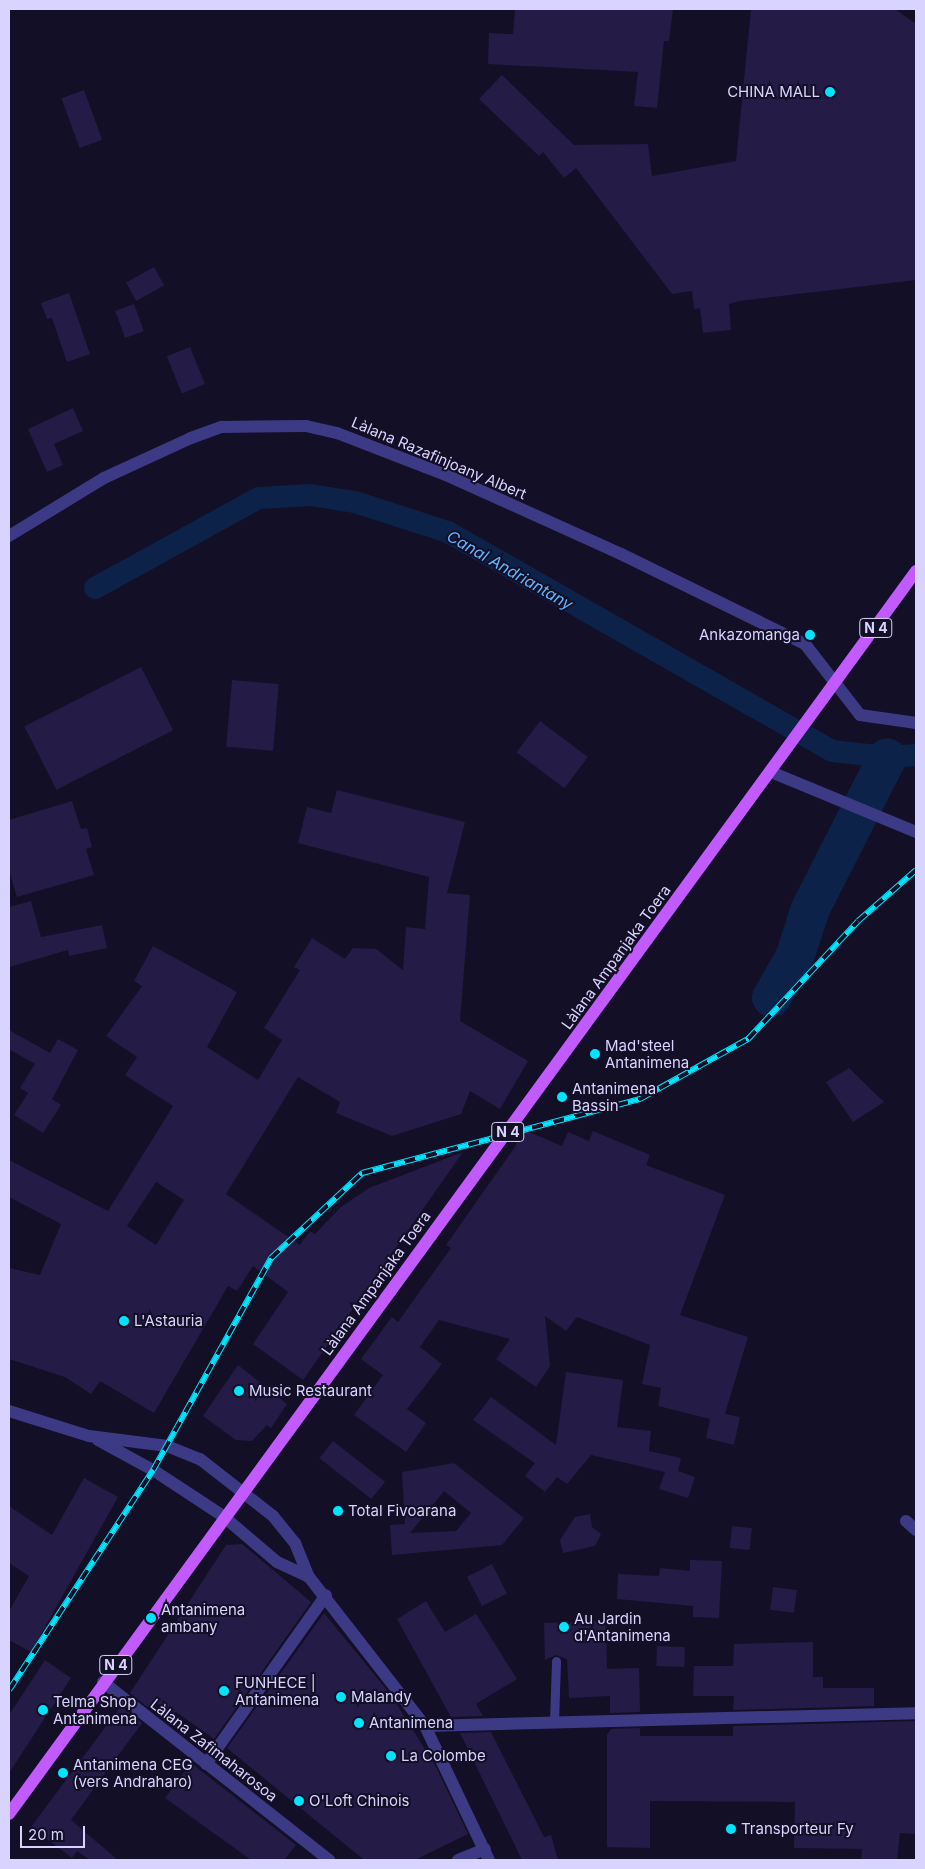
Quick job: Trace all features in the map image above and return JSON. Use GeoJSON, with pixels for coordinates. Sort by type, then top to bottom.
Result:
{"type":"FeatureCollection","features":[{"type":"Feature","properties":{"kind":"main road","name":"N 4"},"geometry":{"type":"LineString","coordinates":[[771,772],[916,571]]}},
{"type":"Feature","properties":{"kind":"main road","name":"Làlana Ampanjaka Toera"},"geometry":{"type":"LineString","coordinates":[[9,1814],[223,1516],[243,1492],[771,772]]}},
{"type":"Feature","properties":{"kind":"street","name":"Làlana Razafinjoany Albert"},"geometry":{"type":"LineString","coordinates":[[9,536],[104,478],[191,438],[222,426],[306,426],[337,433],[446,475],[648,567],[805,644],[860,715],[916,724]]}},
{"type":"Feature","properties":{"kind":"street"},"geometry":{"type":"LineString","coordinates":[[771,772],[916,832]]}},
{"type":"Feature","properties":{"kind":"street"},"geometry":{"type":"LineString","coordinates":[[9,1410],[89,1436],[153,1470],[223,1516],[277,1562],[309,1577]]}},
{"type":"Feature","properties":{"kind":"street"},"geometry":{"type":"LineString","coordinates":[[89,1436],[167,1446],[200,1459],[273,1516],[295,1544],[309,1577],[326,1595],[425,1726],[487,1855],[458,1860]]}},
{"type":"Feature","properties":{"kind":"street"},"geometry":{"type":"LineString","coordinates":[[906,1521],[916,1530]]}},
{"type":"Feature","properties":{"kind":"street"},"geometry":{"type":"LineString","coordinates":[[206,1764],[326,1595]]}},
{"type":"Feature","properties":{"kind":"street","name":"Làlana Zafimaharosoa"},"geometry":{"type":"LineString","coordinates":[[103,1682],[329,1860]]}},
{"type":"Feature","properties":{"kind":"street"},"geometry":{"type":"LineString","coordinates":[[425,1726],[916,1713]]}},
{"type":"Feature","properties":{"kind":"lane"},"geometry":{"type":"LineString","coordinates":[[554,1722],[556,1661]]}},
{"type":"Feature","properties":{"kind":"building"},"geometry":{"type":"Polygon","coordinates":[[[515,9],[673,9],[669,41],[664,41],[657,108],[634,106],[638,72],[488,64],[489,33],[513,34],[515,9]]]}},
{"type":"Feature","properties":{"kind":"building","name":"CHINA MALL"},"geometry":{"type":"Polygon","coordinates":[[[751,9],[895,9],[916,24],[916,280],[739,301],[729,304],[731,330],[703,333],[700,308],[694,309],[692,291],[672,294],[576,168],[564,178],[543,152],[539,156],[479,99],[502,75],[574,145],[648,144],[652,176],[736,161],[751,9]]]}},
{"type":"Feature","properties":{"kind":"building"},"geometry":{"type":"Polygon","coordinates":[[[84,90],[102,140],[80,148],[61,98],[84,90]]]}},
{"type":"Feature","properties":{"kind":"building"},"geometry":{"type":"Polygon","coordinates":[[[154,267],[164,285],[136,301],[126,283],[154,267]]]}},
{"type":"Feature","properties":{"kind":"building"},"geometry":{"type":"Polygon","coordinates":[[[69,293],[90,354],[67,362],[52,318],[47,319],[41,303],[69,293]]]}},
{"type":"Feature","properties":{"kind":"building"},"geometry":{"type":"Polygon","coordinates":[[[134,304],[144,331],[125,338],[115,311],[134,304]]]}},
{"type":"Feature","properties":{"kind":"building"},"geometry":{"type":"Polygon","coordinates":[[[190,347],[205,384],[182,393],[167,356],[190,347]]]}},
{"type":"Feature","properties":{"kind":"building"},"geometry":{"type":"Polygon","coordinates":[[[73,408],[83,431],[54,444],[63,465],[47,472],[28,429],[73,408]]]}},
{"type":"Feature","properties":{"kind":"building"},"geometry":{"type":"Polygon","coordinates":[[[141,667],[173,730],[57,790],[24,726],[141,667]]]}},
{"type":"Feature","properties":{"kind":"building"},"geometry":{"type":"Polygon","coordinates":[[[232,680],[279,684],[273,751],[226,747],[232,680]]]}},
{"type":"Feature","properties":{"kind":"building"},"geometry":{"type":"Polygon","coordinates":[[[540,721],[588,757],[564,788],[517,752],[540,721]]]}},
{"type":"Feature","properties":{"kind":"building"},"geometry":{"type":"Polygon","coordinates":[[[337,790],[465,822],[447,893],[470,895],[460,1021],[528,1061],[500,1109],[470,1091],[461,1114],[392,1136],[336,1113],[340,1102],[298,1077],[226,1194],[300,1245],[310,1231],[315,1234],[341,1207],[369,1188],[463,1152],[303,1380],[253,1344],[288,1292],[253,1266],[237,1291],[228,1286],[154,1413],[100,1381],[91,1394],[65,1377],[9,1359],[9,1268],[40,1275],[61,1224],[9,1197],[9,1160],[108,1211],[173,1106],[125,1075],[137,1057],[106,1036],[142,986],[134,981],[153,946],[237,992],[207,1047],[258,1080],[282,1040],[264,1028],[300,970],[294,967],[312,938],[345,959],[353,948],[376,949],[403,970],[406,927],[425,929],[429,877],[298,843],[307,807],[331,813],[337,790]],[[156,1182],[127,1226],[156,1245],[184,1200],[156,1182]]]}},
{"type":"Feature","properties":{"kind":"building"},"geometry":{"type":"Polygon","coordinates":[[[72,801],[81,829],[87,828],[92,847],[86,849],[94,875],[17,897],[9,870],[9,820],[72,801]]]}},
{"type":"Feature","properties":{"kind":"building"},"geometry":{"type":"Polygon","coordinates":[[[31,901],[41,937],[102,925],[107,948],[69,956],[68,950],[9,967],[9,907],[31,901]]]}},
{"type":"Feature","properties":{"kind":"building"},"geometry":{"type":"Polygon","coordinates":[[[9,1030],[50,1053],[58,1039],[78,1050],[52,1099],[61,1105],[43,1133],[14,1115],[28,1093],[20,1088],[35,1064],[9,1049],[9,1030]]]}},
{"type":"Feature","properties":{"kind":"building"},"geometry":{"type":"Polygon","coordinates":[[[849,1068],[884,1102],[853,1122],[826,1082],[849,1068]]]}},
{"type":"Feature","properties":{"kind":"building"},"geometry":{"type":"Polygon","coordinates":[[[522,1129],[562,1146],[568,1132],[589,1141],[593,1131],[650,1155],[646,1165],[725,1195],[680,1315],[748,1337],[725,1414],[740,1417],[734,1445],[706,1438],[710,1419],[658,1406],[661,1388],[642,1384],[650,1345],[577,1317],[566,1331],[545,1316],[550,1366],[536,1387],[496,1359],[510,1339],[439,1320],[420,1347],[442,1364],[407,1409],[426,1423],[406,1452],[354,1415],[383,1375],[361,1359],[392,1317],[398,1322],[451,1248],[446,1245],[515,1147],[522,1129]]]}},
{"type":"Feature","properties":{"kind":"building","name":"Music Restaurant"},"geometry":{"type":"Polygon","coordinates":[[[238,1365],[287,1404],[271,1428],[267,1425],[252,1441],[236,1440],[203,1416],[238,1365]]]}},
{"type":"Feature","properties":{"kind":"building"},"geometry":{"type":"Polygon","coordinates":[[[566,1372],[623,1380],[617,1427],[651,1431],[649,1451],[681,1458],[678,1471],[695,1477],[688,1498],[659,1489],[665,1472],[591,1455],[567,1484],[557,1477],[545,1492],[525,1476],[535,1463],[473,1420],[491,1397],[556,1445],[566,1372]]]}},
{"type":"Feature","properties":{"kind":"building"},"geometry":{"type":"Polygon","coordinates":[[[333,1441],[385,1482],[371,1499],[319,1458],[333,1441]]]}},
{"type":"Feature","properties":{"kind":"building"},"geometry":{"type":"Polygon","coordinates":[[[454,1463],[524,1518],[502,1545],[392,1555],[390,1525],[405,1524],[402,1472],[454,1463]],[[444,1491],[410,1533],[456,1531],[471,1513],[444,1491]]]}},
{"type":"Feature","properties":{"kind":"building"},"geometry":{"type":"Polygon","coordinates":[[[84,1478],[118,1497],[31,1652],[9,1640],[9,1611],[29,1576],[9,1563],[9,1506],[52,1535],[84,1478]]]}},
{"type":"Feature","properties":{"kind":"building"},"geometry":{"type":"Polygon","coordinates":[[[590,1514],[592,1527],[601,1534],[595,1546],[563,1553],[560,1540],[575,1517],[590,1514]]]}},
{"type":"Feature","properties":{"kind":"building"},"geometry":{"type":"Polygon","coordinates":[[[732,1526],[752,1528],[750,1550],[730,1548],[732,1526]]]}},
{"type":"Feature","properties":{"kind":"building"},"geometry":{"type":"Polygon","coordinates":[[[242,1544],[311,1602],[214,1739],[176,1712],[174,1715],[157,1703],[151,1710],[130,1693],[226,1545],[242,1544]]]}},
{"type":"Feature","properties":{"kind":"building"},"geometry":{"type":"Polygon","coordinates":[[[690,1560],[722,1561],[719,1618],[693,1617],[693,1606],[617,1599],[618,1574],[659,1576],[660,1568],[690,1571],[690,1560]]]}},
{"type":"Feature","properties":{"kind":"building"},"geometry":{"type":"Polygon","coordinates":[[[492,1564],[507,1593],[482,1606],[467,1577],[492,1564]]]}},
{"type":"Feature","properties":{"kind":"building"},"geometry":{"type":"Polygon","coordinates":[[[773,1587],[797,1590],[794,1613],[770,1610],[773,1587]]]}},
{"type":"Feature","properties":{"kind":"building"},"geometry":{"type":"Polygon","coordinates":[[[426,1601],[445,1632],[476,1614],[517,1679],[476,1704],[483,1716],[451,1717],[397,1619],[426,1601]]]}},
{"type":"Feature","properties":{"kind":"building"},"geometry":{"type":"Polygon","coordinates":[[[324,1613],[391,1695],[436,1767],[468,1834],[415,1860],[364,1860],[227,1748],[324,1613]]]}},
{"type":"Feature","properties":{"kind":"building"},"geometry":{"type":"Polygon","coordinates":[[[606,1621],[607,1669],[639,1668],[640,1712],[610,1713],[610,1696],[569,1698],[567,1659],[556,1655],[545,1660],[544,1623],[606,1621]]]}},
{"type":"Feature","properties":{"kind":"building"},"geometry":{"type":"Polygon","coordinates":[[[813,1642],[813,1677],[823,1677],[823,1688],[874,1688],[874,1706],[733,1710],[734,1696],[693,1696],[694,1666],[733,1666],[734,1644],[813,1642]]]}},
{"type":"Feature","properties":{"kind":"building"},"geometry":{"type":"Polygon","coordinates":[[[657,1646],[685,1647],[684,1667],[656,1666],[657,1646]]]}},
{"type":"Feature","properties":{"kind":"building"},"geometry":{"type":"Polygon","coordinates":[[[45,1660],[71,1678],[9,1773],[9,1715],[45,1660]]]}},
{"type":"Feature","properties":{"kind":"building"},"geometry":{"type":"Polygon","coordinates":[[[121,1706],[142,1723],[71,1820],[118,1860],[90,1860],[77,1851],[72,1858],[31,1827],[121,1706]]]}},
{"type":"Feature","properties":{"kind":"building"},"geometry":{"type":"Polygon","coordinates":[[[916,1721],[916,1834],[900,1833],[897,1860],[861,1860],[862,1849],[794,1848],[795,1802],[650,1801],[650,1848],[607,1847],[607,1735],[611,1729],[640,1728],[640,1736],[733,1736],[733,1726],[916,1721]]]}},
{"type":"Feature","properties":{"kind":"building"},"geometry":{"type":"Polygon","coordinates":[[[491,1732],[544,1837],[551,1835],[558,1860],[522,1860],[460,1733],[491,1732]]]}},
{"type":"Feature","properties":{"kind":"building"},"geometry":{"type":"Polygon","coordinates":[[[191,1763],[296,1845],[284,1860],[251,1860],[165,1798],[191,1763]]]}},
{"type":"Feature","properties":{"kind":"waterway","name":"Canal Andriantany"},"geometry":{"type":"LineString","coordinates":[[95,588],[259,498],[310,495],[355,502],[448,532],[832,751],[887,757],[916,755]]}},
{"type":"Feature","properties":{"kind":"waterway"},"geometry":{"type":"LineString","coordinates":[[771,997],[794,957],[810,908],[887,757]]}},
{"type":"Feature","properties":{"kind":"railway"},"geometry":{"type":"LineString","coordinates":[[9,1690],[153,1470],[271,1258],[362,1173],[640,1099],[748,1039],[858,921],[916,870]]}},
{"type":"Feature","properties":{"kind":"place","name":"CHINA MALL"},"geometry":{"type":"Point","coordinates":[830,92]}},
{"type":"Feature","properties":{"kind":"place","name":"Ankazomanga"},"geometry":{"type":"Point","coordinates":[810,635]}},
{"type":"Feature","properties":{"kind":"place","name":"Mad'steel Antanimena"},"geometry":{"type":"Point","coordinates":[595,1054]}},
{"type":"Feature","properties":{"kind":"place","name":"Antanimena Bassin"},"geometry":{"type":"Point","coordinates":[562,1097]}},
{"type":"Feature","properties":{"kind":"place","name":"L'Astauria"},"geometry":{"type":"Point","coordinates":[124,1321]}},
{"type":"Feature","properties":{"kind":"place","name":"Music Restaurant"},"geometry":{"type":"Point","coordinates":[239,1391]}},
{"type":"Feature","properties":{"kind":"place","name":"Total Fivoarana"},"geometry":{"type":"Point","coordinates":[338,1511]}},
{"type":"Feature","properties":{"kind":"place","name":"Antanimena ambany"},"geometry":{"type":"Point","coordinates":[151,1618]}},
{"type":"Feature","properties":{"kind":"place","name":"Au Jardin d'Antanimena"},"geometry":{"type":"Point","coordinates":[564,1627]}},
{"type":"Feature","properties":{"kind":"place","name":"FUNHECE | Antanimena"},"geometry":{"type":"Point","coordinates":[224,1691]}},
{"type":"Feature","properties":{"kind":"place","name":"Malandy"},"geometry":{"type":"Point","coordinates":[341,1697]}},
{"type":"Feature","properties":{"kind":"place","name":"Telma Shop Antanimena"},"geometry":{"type":"Point","coordinates":[43,1710]}},
{"type":"Feature","properties":{"kind":"place","name":"Antanimena"},"geometry":{"type":"Point","coordinates":[359,1723]}},
{"type":"Feature","properties":{"kind":"place","name":"La Colombe"},"geometry":{"type":"Point","coordinates":[391,1756]}},
{"type":"Feature","properties":{"kind":"place","name":"Antanimena CEG (vers Andraharo)"},"geometry":{"type":"Point","coordinates":[63,1773]}},
{"type":"Feature","properties":{"kind":"place","name":"O'Loft Chinois"},"geometry":{"type":"Point","coordinates":[299,1801]}},
{"type":"Feature","properties":{"kind":"place","name":"Transporteur Fy"},"geometry":{"type":"Point","coordinates":[731,1829]}}]}
